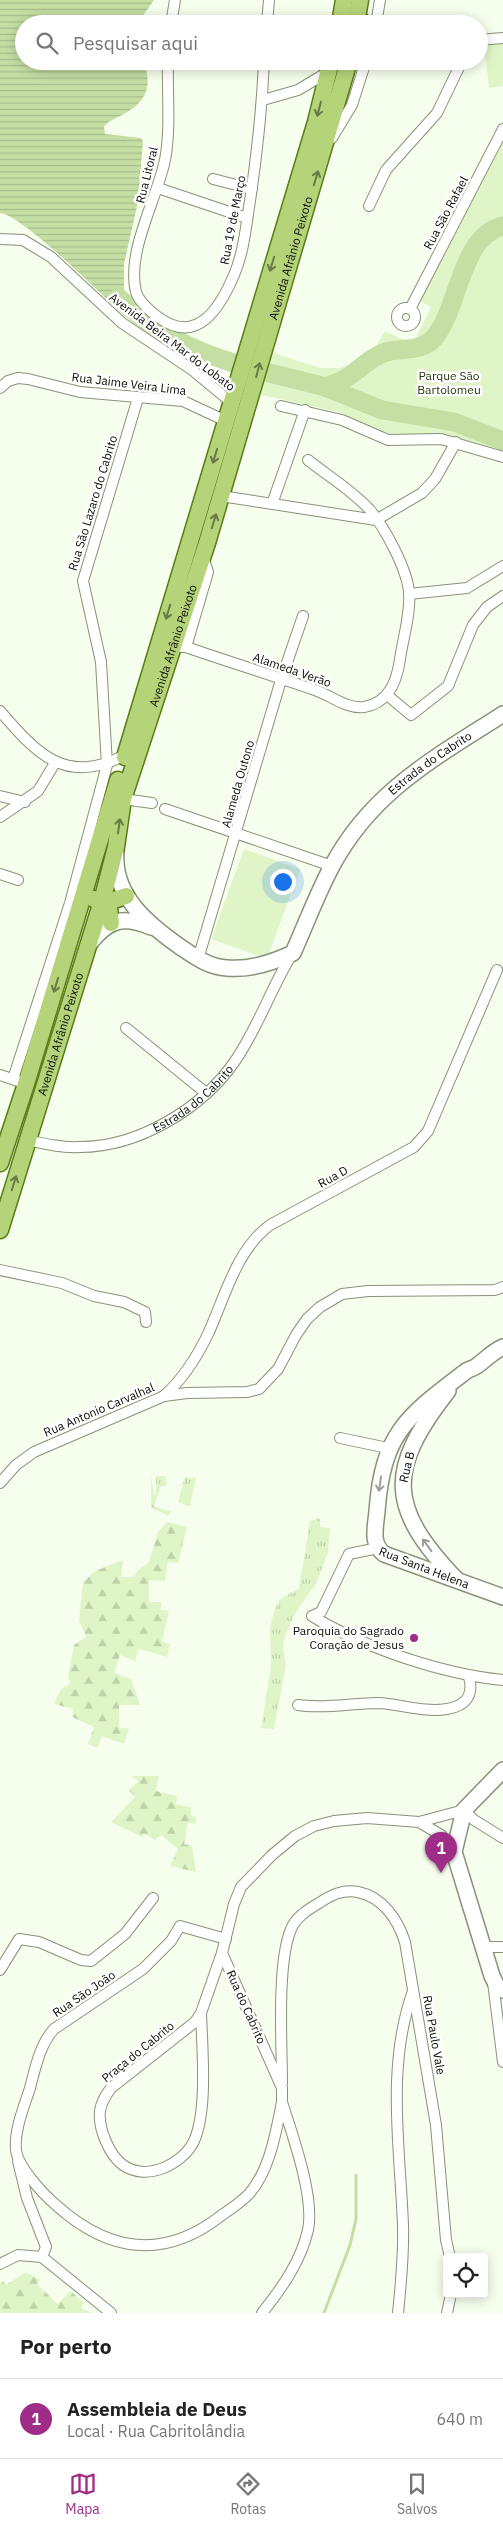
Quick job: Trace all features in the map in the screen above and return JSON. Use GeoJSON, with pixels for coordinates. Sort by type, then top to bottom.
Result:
{"type":"FeatureCollection","features":[{"type":"Feature","properties":{"kind":"main road"},"geometry":{"type":"LineString","coordinates":[[344,0],[349,15]]}},
{"type":"Feature","properties":{"kind":"main road"},"geometry":{"type":"LineString","coordinates":[[355,15],[360,0]]}},
{"type":"Feature","properties":{"kind":"main road","name":"Avenida Afrânio Peixoto"},"geometry":{"type":"LineString","coordinates":[[0,1230],[88,945],[105,901],[123,799],[180,647],[203,557],[251,398],[258,339],[329,70]]}},
{"type":"Feature","properties":{"kind":"main road","name":"Avenida Afrânio Peixoto"},"geometry":{"type":"LineString","coordinates":[[0,1162],[19,1082],[82,896],[233,398],[258,339],[325,150],[347,70]]}},
{"type":"Feature","properties":{"kind":"main road"},"geometry":{"type":"LineString","coordinates":[[82,896],[105,901],[126,896]]}},
{"type":"Feature","properties":{"kind":"main road"},"geometry":{"type":"LineString","coordinates":[[105,901],[111,923]]}},
{"type":"Feature","properties":{"kind":"street"},"geometry":{"type":"LineString","coordinates":[[172,15],[175,0]]}},
{"type":"Feature","properties":{"kind":"street"},"geometry":{"type":"LineString","coordinates":[[268,15],[269,0]]}},
{"type":"Feature","properties":{"kind":"street"},"geometry":{"type":"LineString","coordinates":[[378,15],[380,0]]}},
{"type":"Feature","properties":{"kind":"street"},"geometry":{"type":"LineString","coordinates":[[488,39],[503,38]]}},
{"type":"Feature","properties":{"kind":"street","name":"Rua Litoral"},"geometry":{"type":"LineString","coordinates":[[136,292],[134,277],[136,260],[158,188],[168,138],[168,70]]}},
{"type":"Feature","properties":{"kind":"street","name":"Rua 19 de Março"},"geometry":{"type":"LineString","coordinates":[[136,292],[147,308],[176,327],[187,328],[200,324],[222,300],[232,280],[247,218],[263,100],[264,70]]}},
{"type":"Feature","properties":{"kind":"street"},"geometry":{"type":"LineString","coordinates":[[263,100],[298,90],[325,70]]}},
{"type":"Feature","properties":{"kind":"street"},"geometry":{"type":"LineString","coordinates":[[325,150],[352,106],[363,70]]}},
{"type":"Feature","properties":{"kind":"street"},"geometry":{"type":"LineString","coordinates":[[369,206],[386,170],[437,113],[458,70]]}},
{"type":"Feature","properties":{"kind":"street","name":"Rua São Rafael"},"geometry":{"type":"LineString","coordinates":[[410,309],[503,129]]}},
{"type":"Feature","properties":{"kind":"street"},"geometry":{"type":"LineString","coordinates":[[213,179],[252,189]]}},
{"type":"Feature","properties":{"kind":"street"},"geometry":{"type":"LineString","coordinates":[[158,188],[247,218]]}},
{"type":"Feature","properties":{"kind":"street","name":"Avenida Beira Mar do Lobato"},"geometry":{"type":"LineString","coordinates":[[0,239],[23,240],[51,257],[122,323],[233,398]]}},
{"type":"Feature","properties":{"kind":"street","name":"Rua Jaime Veira Lima"},"geometry":{"type":"LineString","coordinates":[[0,388],[8,381],[28,379],[77,392],[186,402],[226,421]]}},
{"type":"Feature","properties":{"kind":"street","name":"Rua São Lazaro do Cabrito"},"geometry":{"type":"LineString","coordinates":[[19,1082],[107,764],[101,662],[83,581],[138,398]]}},
{"type":"Feature","properties":{"kind":"street"},"geometry":{"type":"LineString","coordinates":[[281,406],[342,420],[388,440],[433,439],[456,442],[503,457]]}},
{"type":"Feature","properties":{"kind":"street"},"geometry":{"type":"LineString","coordinates":[[272,504],[305,410]]}},
{"type":"Feature","properties":{"kind":"street"},"geometry":{"type":"LineString","coordinates":[[222,496],[376,520],[422,494],[433,483],[456,442]]}},
{"type":"Feature","properties":{"kind":"street"},"geometry":{"type":"LineString","coordinates":[[308,460],[369,510],[403,570],[409,594],[397,678],[387,695],[411,715],[448,686],[472,625],[487,607],[503,596]]}},
{"type":"Feature","properties":{"kind":"street"},"geometry":{"type":"LineString","coordinates":[[409,594],[467,588],[503,566]]}},
{"type":"Feature","properties":{"kind":"street","name":"Alameda Outono"},"geometry":{"type":"LineString","coordinates":[[198,959],[281,680],[303,616]]}},
{"type":"Feature","properties":{"kind":"street","name":"Alameda Verão"},"geometry":{"type":"LineString","coordinates":[[180,647],[316,690],[347,706],[370,705],[387,695]]}},
{"type":"Feature","properties":{"kind":"street"},"geometry":{"type":"LineString","coordinates":[[0,711],[30,744],[55,763],[77,766],[107,764],[125,755]]}},
{"type":"Feature","properties":{"kind":"street","name":"Estrada do Cabrito"},"geometry":{"type":"LineString","coordinates":[[27,1140],[54,1146],[80,1147],[113,1143],[151,1130],[180,1113],[206,1092],[235,1061],[293,953],[332,866],[370,812],[402,780],[503,714]]}},
{"type":"Feature","properties":{"kind":"street"},"geometry":{"type":"LineString","coordinates":[[0,817],[25,802],[42,786],[55,763]]}},
{"type":"Feature","properties":{"kind":"street"},"geometry":{"type":"LineString","coordinates":[[0,796],[25,802]]}},
{"type":"Feature","properties":{"kind":"street"},"geometry":{"type":"LineString","coordinates":[[123,799],[152,803]]}},
{"type":"Feature","properties":{"kind":"street"},"geometry":{"type":"LineString","coordinates":[[165,809],[332,866]]}},
{"type":"Feature","properties":{"kind":"street"},"geometry":{"type":"LineString","coordinates":[[116,847],[118,875],[126,896],[153,927],[198,959],[212,966],[238,968],[275,962],[293,953]]}},
{"type":"Feature","properties":{"kind":"street"},"geometry":{"type":"LineString","coordinates":[[0,874],[18,880]]}},
{"type":"Feature","properties":{"kind":"street"},"geometry":{"type":"LineString","coordinates":[[88,945],[101,928],[111,923],[138,922],[153,927]]}},
{"type":"Feature","properties":{"kind":"street","name":"Rua D"},"geometry":{"type":"LineString","coordinates":[[164,1396],[183,1376],[198,1354],[244,1254],[259,1234],[270,1226],[414,1146],[421,1140],[428,1130],[497,970]]}},
{"type":"Feature","properties":{"kind":"street"},"geometry":{"type":"LineString","coordinates":[[126,1028],[206,1092]]}},
{"type":"Feature","properties":{"kind":"street"},"geometry":{"type":"LineString","coordinates":[[0,1075],[19,1082]]}},
{"type":"Feature","properties":{"kind":"street"},"geometry":{"type":"LineString","coordinates":[[0,1270],[62,1283],[94,1296],[124,1302],[145,1312],[146,1322]]}},
{"type":"Feature","properties":{"kind":"street","name":"Rua Antonio Carvalhal"},"geometry":{"type":"LineString","coordinates":[[0,1483],[16,1465],[34,1452],[164,1396],[187,1393],[247,1392],[259,1389],[274,1374],[307,1319],[320,1307],[342,1294],[368,1291],[495,1290],[503,1287]]}},
{"type":"Feature","properties":{"kind":"street","name":"Rua B"},"geometry":{"type":"LineString","coordinates":[[378,1548],[374,1540],[379,1488],[388,1448],[406,1422],[418,1409],[466,1370],[475,1367],[486,1356],[503,1347]]}},
{"type":"Feature","properties":{"kind":"street","name":"Rua B"},"geometry":{"type":"LineString","coordinates":[[458,1378],[420,1432],[408,1453],[404,1470],[403,1500],[407,1513],[425,1544],[459,1581]]}},
{"type":"Feature","properties":{"kind":"street"},"geometry":{"type":"LineString","coordinates":[[406,1422],[420,1432]]}},
{"type":"Feature","properties":{"kind":"street"},"geometry":{"type":"LineString","coordinates":[[340,1438],[388,1448]]}},
{"type":"Feature","properties":{"kind":"street","name":"Rua Santa Helena"},"geometry":{"type":"LineString","coordinates":[[470,1677],[389,1651],[337,1631],[312,1616],[321,1612],[351,1553],[366,1552],[378,1548],[384,1554],[503,1597]]}},
{"type":"Feature","properties":{"kind":"street"},"geometry":{"type":"LineString","coordinates":[[298,1705],[380,1703],[447,1709],[464,1701],[470,1695],[472,1686],[470,1677],[503,1680]]}},
{"type":"Feature","properties":{"kind":"street"},"geometry":{"type":"LineString","coordinates":[[222,1953],[234,1904],[241,1887],[272,1855],[304,1830],[323,1824],[356,1818],[419,1822],[464,1810],[503,1770]]}},
{"type":"Feature","properties":{"kind":"street"},"geometry":{"type":"LineString","coordinates":[[464,1810],[474,1820],[503,1838]]}},
{"type":"Feature","properties":{"kind":"street"},"geometry":{"type":"LineString","coordinates":[[454,1852],[464,1810]]}},
{"type":"Feature","properties":{"kind":"street"},"geometry":{"type":"LineString","coordinates":[[419,1822],[441,1835],[454,1852],[492,1976],[503,2062]]}},
{"type":"Feature","properties":{"kind":"street"},"geometry":{"type":"LineString","coordinates":[[282,2088],[283,1964],[292,1926],[306,1911],[332,1894],[344,1891],[362,1893],[377,1901],[393,1915],[401,1930],[407,1951],[413,1991]]}},
{"type":"Feature","properties":{"kind":"street"},"geometry":{"type":"LineString","coordinates":[[0,1970],[19,1939],[39,1942],[81,1960],[94,1959],[125,1934],[152,1898]]}},
{"type":"Feature","properties":{"kind":"street","name":"Rua São João"},"geometry":{"type":"LineString","coordinates":[[16,2152],[18,2128],[34,2073],[50,2034],[65,2020],[144,1969],[171,1941],[180,1926],[226,1939]]}},
{"type":"Feature","properties":{"kind":"street"},"geometry":{"type":"LineString","coordinates":[[484,1947],[503,1947]]}},
{"type":"Feature","properties":{"kind":"street","name":"Praça do Cabrito"},"geometry":{"type":"LineString","coordinates":[[201,2013],[203,2088],[195,2140],[182,2157],[170,2165],[156,2170],[134,2170],[123,2165],[105,2138],[100,2121],[100,2110],[104,2098],[112,2088],[191,2025],[201,2013],[222,1953]]}},
{"type":"Feature","properties":{"kind":"street","name":"Rua do Cabrito"},"geometry":{"type":"LineString","coordinates":[[222,1953],[282,2088],[282,2102],[307,2192],[309,2223],[299,2257],[274,2298],[262,2313]]}},
{"type":"Feature","properties":{"kind":"street"},"geometry":{"type":"LineString","coordinates":[[492,1976],[498,1988],[503,1990]]}},
{"type":"Feature","properties":{"kind":"street","name":"Rua Paulo Vale"},"geometry":{"type":"LineString","coordinates":[[413,1991],[420,2016],[436,2124],[446,2240],[449,2253]]}},
{"type":"Feature","properties":{"kind":"street","name":"Rua Paulo Vale"},"geometry":{"type":"LineString","coordinates":[[398,2313],[402,2279],[403,2228],[396,2070],[404,2014],[413,1991]]}},
{"type":"Feature","properties":{"kind":"street"},"geometry":{"type":"LineString","coordinates":[[16,2152],[36,2186],[74,2220],[130,2245],[157,2246],[198,2232],[249,2194],[262,2171],[276,2133],[282,2102]]}},
{"type":"Feature","properties":{"kind":"street"},"geometry":{"type":"LineString","coordinates":[[16,2152],[27,2198],[46,2247],[42,2257]]}},
{"type":"Feature","properties":{"kind":"street"},"geometry":{"type":"LineString","coordinates":[[0,2264],[18,2255],[42,2257],[110,2313]]}},
{"type":"Feature","properties":{"kind":"street"},"geometry":{"type":"LineString","coordinates":[[446,2313],[450,2298]]}},
{"type":"Feature","properties":{"kind":"green space"},"geometry":{"type":"Polygon","coordinates":[[[503,43],[503,86],[489,88],[487,70],[488,45],[503,43]]]}},
{"type":"Feature","properties":{"kind":"green space","name":"Parque São Bartolomeu"},"geometry":{"type":"Polygon","coordinates":[[[503,140],[503,452],[453,436],[392,437],[339,412],[257,394],[271,352],[320,368],[340,368],[369,358],[385,331],[413,344],[431,307],[418,300],[503,140]]]}},
{"type":"Feature","properties":{"kind":"green space"},"geometry":{"type":"Polygon","coordinates":[[[244,849],[300,869],[267,959],[211,939],[244,849]]]}},
{"type":"Feature","properties":{"kind":"green space"},"geometry":{"type":"Polygon","coordinates":[[[151,1476],[154,1495],[156,1494],[156,1476],[166,1476],[166,1486],[161,1486],[154,1507],[171,1511],[168,1516],[151,1507],[151,1476]]]}},
{"type":"Feature","properties":{"kind":"green space"},"geometry":{"type":"Polygon","coordinates":[[[185,1477],[196,1478],[190,1506],[178,1502],[185,1477]]]}},
{"type":"Feature","properties":{"kind":"green space"},"geometry":{"type":"Polygon","coordinates":[[[320,1518],[320,1527],[330,1528],[328,1552],[316,1584],[294,1615],[285,1637],[283,1646],[286,1665],[274,1729],[261,1728],[271,1666],[270,1628],[274,1611],[279,1600],[299,1588],[310,1521],[320,1518]]]}},
{"type":"Feature","properties":{"kind":"green space"},"geometry":{"type":"Polygon","coordinates":[[[167,1522],[187,1527],[178,1563],[168,1562],[165,1581],[149,1580],[149,1602],[161,1602],[161,1610],[169,1611],[162,1641],[170,1644],[167,1657],[139,1649],[135,1661],[120,1655],[114,1673],[131,1679],[140,1705],[119,1705],[119,1728],[129,1728],[124,1744],[102,1736],[97,1748],[88,1744],[94,1727],[72,1717],[73,1709],[54,1704],[61,1689],[71,1683],[68,1676],[74,1645],[86,1637],[79,1620],[83,1582],[95,1571],[123,1560],[121,1577],[134,1577],[137,1571],[149,1562],[158,1532],[167,1522]]]}},
{"type":"Feature","properties":{"kind":"green space"},"geometry":{"type":"Polygon","coordinates":[[[131,1776],[159,1776],[156,1791],[177,1796],[176,1804],[191,1807],[191,1815],[196,1817],[196,1823],[188,1823],[184,1844],[192,1846],[196,1872],[170,1866],[178,1849],[161,1835],[155,1840],[145,1834],[142,1837],[111,1822],[135,1797],[129,1790],[139,1781],[131,1776]]]}},
{"type":"Feature","properties":{"kind":"green space"},"geometry":{"type":"Polygon","coordinates":[[[26,2272],[40,2280],[37,2284],[58,2304],[70,2291],[84,2302],[81,2308],[92,2313],[0,2313],[0,2283],[3,2281],[6,2285],[26,2272]]]}},
{"type":"Feature","properties":{"kind":"shaded area"},"geometry":{"type":"Polygon","coordinates":[[[0,0],[154,0],[143,15],[15,15],[15,70],[147,70],[147,88],[141,101],[104,127],[105,134],[141,138],[143,142],[138,202],[124,264],[124,290],[113,305],[40,238],[24,225],[0,213],[0,0]]]}},
{"type":"Feature","properties":{"kind":"waterway"},"geometry":{"type":"LineString","coordinates":[[118,297],[141,317],[165,333],[215,357],[325,387],[343,380],[372,359],[384,353],[420,347],[430,342],[443,325],[462,274],[478,243],[489,232],[503,226]]}},
{"type":"Feature","properties":{"kind":"waterway"},"geometry":{"type":"LineString","coordinates":[[325,387],[382,410],[454,422],[503,441]]}},
{"type":"Feature","properties":{"kind":"waterway"},"geometry":{"type":"LineString","coordinates":[[324,2313],[350,2245],[356,2219],[356,2175]]}},
{"type":"Feature","properties":{"kind":"place","name":"Paroquia do Sagrado Coração de Jesus"},"geometry":{"type":"Point","coordinates":[414,1638]}},
{"type":"Feature","properties":{"kind":"place","name":"Assembleia de Deus"},"geometry":{"type":"Point","coordinates":[441,1873]}}]}
